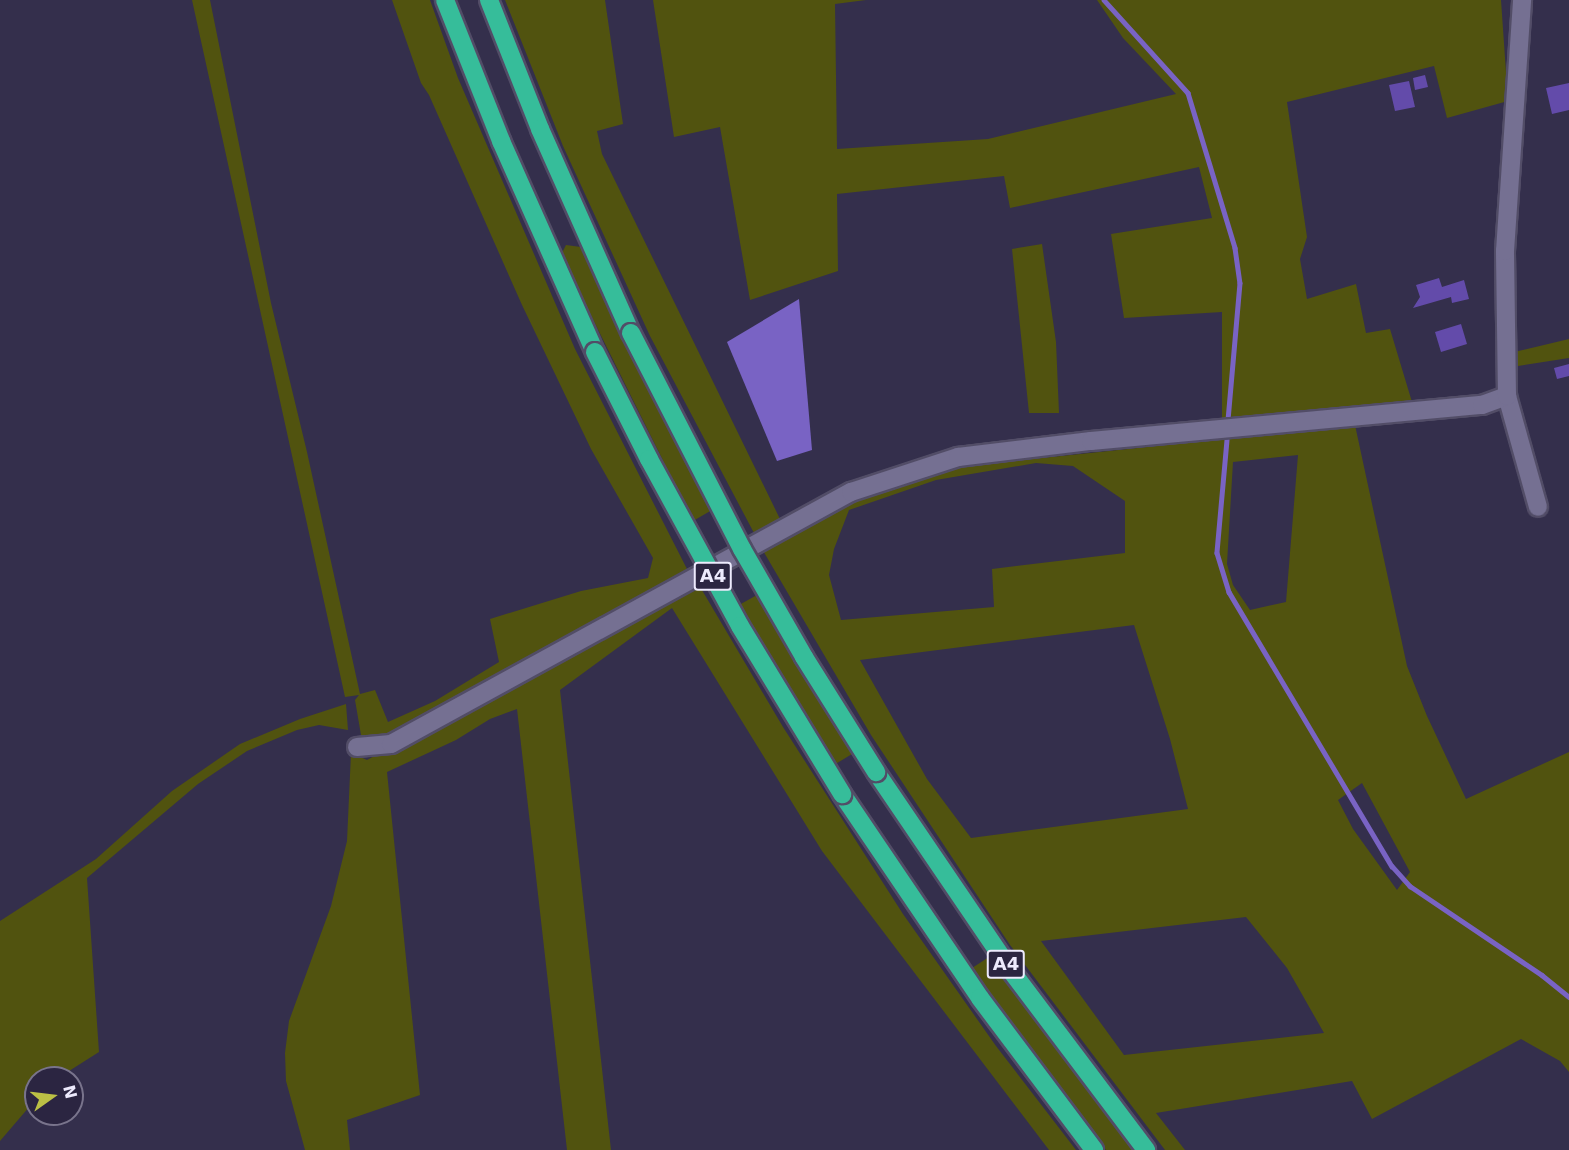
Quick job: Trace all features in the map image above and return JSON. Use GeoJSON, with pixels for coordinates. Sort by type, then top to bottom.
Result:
{"type":"FeatureCollection","features":[{"type":"Feature","properties":{"kind":"highway","name":"A4"},"geometry":{"type":"LineString","coordinates":[[445,0],[506,152],[596,352],[649,459],[734,616],[842,794],[980,998],[1094,1150]]}},
{"type":"Feature","properties":{"kind":"highway","name":"A4"},"geometry":{"type":"LineString","coordinates":[[489,0],[540,129],[632,333],[742,549],[804,657],[876,772],[984,933],[1146,1150]]}},
{"type":"Feature","properties":{"kind":"street"},"geometry":{"type":"LineString","coordinates":[[1522,0],[1504,251],[1507,396],[1538,507]]}},
{"type":"Feature","properties":{"kind":"street"},"geometry":{"type":"LineString","coordinates":[[357,747],[391,744],[781,528],[851,492],[958,457],[1091,441],[1482,405],[1507,396]]}},
{"type":"Feature","properties":{"kind":"shaded area"},"geometry":{"type":"Polygon","coordinates":[[[192,0],[210,0],[271,303],[307,452],[360,694],[375,690],[388,722],[435,701],[499,662],[490,619],[581,591],[648,578],[653,558],[591,449],[522,305],[429,95],[421,83],[392,0],[430,0],[458,78],[575,349],[687,569],[385,738],[367,740],[361,735],[355,700],[359,695],[345,697],[192,0]]]}},
{"type":"Feature","properties":{"kind":"shaded area"},"geometry":{"type":"Polygon","coordinates":[[[505,0],[605,0],[623,124],[597,131],[602,154],[780,519],[754,533],[650,336],[563,146],[505,0]]]}},
{"type":"Feature","properties":{"kind":"shaded area"},"geometry":{"type":"Polygon","coordinates":[[[653,0],[866,0],[835,4],[837,149],[988,139],[1176,94],[1123,38],[1097,0],[1501,0],[1508,101],[1447,118],[1434,66],[1287,102],[1307,237],[1300,259],[1307,299],[1356,284],[1366,333],[1390,329],[1412,402],[1222,423],[1222,312],[1124,318],[1111,234],[1212,218],[1199,167],[1010,208],[1004,176],[837,194],[838,271],[750,300],[720,127],[674,137],[653,0]]]}},
{"type":"Feature","properties":{"kind":"shaded area"},"geometry":{"type":"Polygon","coordinates":[[[1042,244],[1056,342],[1059,413],[1029,413],[1012,249],[1042,244]]]}},
{"type":"Feature","properties":{"kind":"shaded area"},"geometry":{"type":"Polygon","coordinates":[[[566,245],[581,247],[712,510],[693,521],[561,255],[566,245]]]}},
{"type":"Feature","properties":{"kind":"shaded area"},"geometry":{"type":"Polygon","coordinates":[[[799,299],[812,450],[777,461],[727,342],[799,299]]]}},
{"type":"Feature","properties":{"kind":"shaded area"},"geometry":{"type":"Polygon","coordinates":[[[1569,339],[1569,358],[1518,366],[1514,352],[1569,339]]]}},
{"type":"Feature","properties":{"kind":"shaded area"},"geometry":{"type":"Polygon","coordinates":[[[1355,425],[1407,666],[1427,716],[1466,799],[1569,752],[1569,1072],[1560,1061],[1521,1039],[1372,1119],[1352,1081],[1156,1113],[1185,1150],[1165,1150],[1010,945],[871,735],[759,544],[854,496],[947,468],[1233,438],[1296,428],[1355,425]],[[1298,455],[1233,462],[1227,564],[1233,585],[1250,610],[1286,602],[1298,455]],[[1036,463],[936,480],[849,510],[834,549],[829,575],[841,620],[994,607],[992,569],[1125,553],[1125,501],[1073,466],[1036,463]],[[1134,625],[860,660],[927,779],[971,838],[1188,809],[1170,739],[1134,625]],[[1362,783],[1338,800],[1353,829],[1397,890],[1410,872],[1362,783]],[[1246,917],[1041,941],[1124,1055],[1324,1033],[1287,968],[1246,917]]]}},
{"type":"Feature","properties":{"kind":"shaded area"},"geometry":{"type":"Polygon","coordinates":[[[696,580],[783,727],[903,914],[996,1046],[1076,1150],[1049,1150],[822,851],[672,608],[560,690],[611,1150],[567,1150],[517,709],[490,719],[456,740],[387,772],[420,1095],[347,1120],[350,1150],[305,1150],[286,1081],[285,1053],[289,1021],[331,906],[347,841],[351,753],[367,760],[696,580]]]}},
{"type":"Feature","properties":{"kind":"shaded area"},"geometry":{"type":"Polygon","coordinates":[[[757,595],[852,754],[834,765],[739,605],[757,595]]]}},
{"type":"Feature","properties":{"kind":"shaded area"},"geometry":{"type":"Polygon","coordinates":[[[346,704],[348,730],[319,725],[297,730],[247,751],[198,784],[87,878],[99,1052],[77,1066],[24,1066],[24,1113],[0,1141],[0,921],[96,859],[172,791],[240,744],[300,719],[346,704]]]}},
{"type":"Feature","properties":{"kind":"shaded area"},"geometry":{"type":"Polygon","coordinates":[[[989,957],[1070,1067],[1136,1150],[1106,1150],[1088,1127],[972,968],[989,957]]]}},
{"type":"Feature","properties":{"kind":"building"},"geometry":{"type":"Polygon","coordinates":[[[1425,75],[1428,87],[1415,90],[1413,78],[1425,75]]]}},
{"type":"Feature","properties":{"kind":"building"},"geometry":{"type":"Polygon","coordinates":[[[1409,81],[1415,107],[1395,111],[1389,85],[1409,81]]]}},
{"type":"Feature","properties":{"kind":"building"},"geometry":{"type":"Polygon","coordinates":[[[1569,83],[1569,110],[1552,114],[1546,88],[1569,83]]]}},
{"type":"Feature","properties":{"kind":"building"},"geometry":{"type":"Polygon","coordinates":[[[1439,278],[1442,287],[1464,280],[1469,299],[1452,303],[1451,297],[1413,308],[1420,297],[1416,285],[1439,278]]]}},
{"type":"Feature","properties":{"kind":"building"},"geometry":{"type":"Polygon","coordinates":[[[1461,324],[1467,344],[1441,352],[1435,332],[1461,324]]]}},
{"type":"Feature","properties":{"kind":"building"},"geometry":{"type":"Polygon","coordinates":[[[1569,364],[1569,376],[1557,379],[1554,368],[1569,364]]]}},
{"type":"Feature","properties":{"kind":"waterway"},"geometry":{"type":"LineString","coordinates":[[1104,0],[1188,93],[1235,248],[1240,283],[1228,421]]}},
{"type":"Feature","properties":{"kind":"waterway"},"geometry":{"type":"LineString","coordinates":[[1227,440],[1217,553],[1229,592],[1392,866],[1410,886],[1542,975],[1569,997]]}}]}
